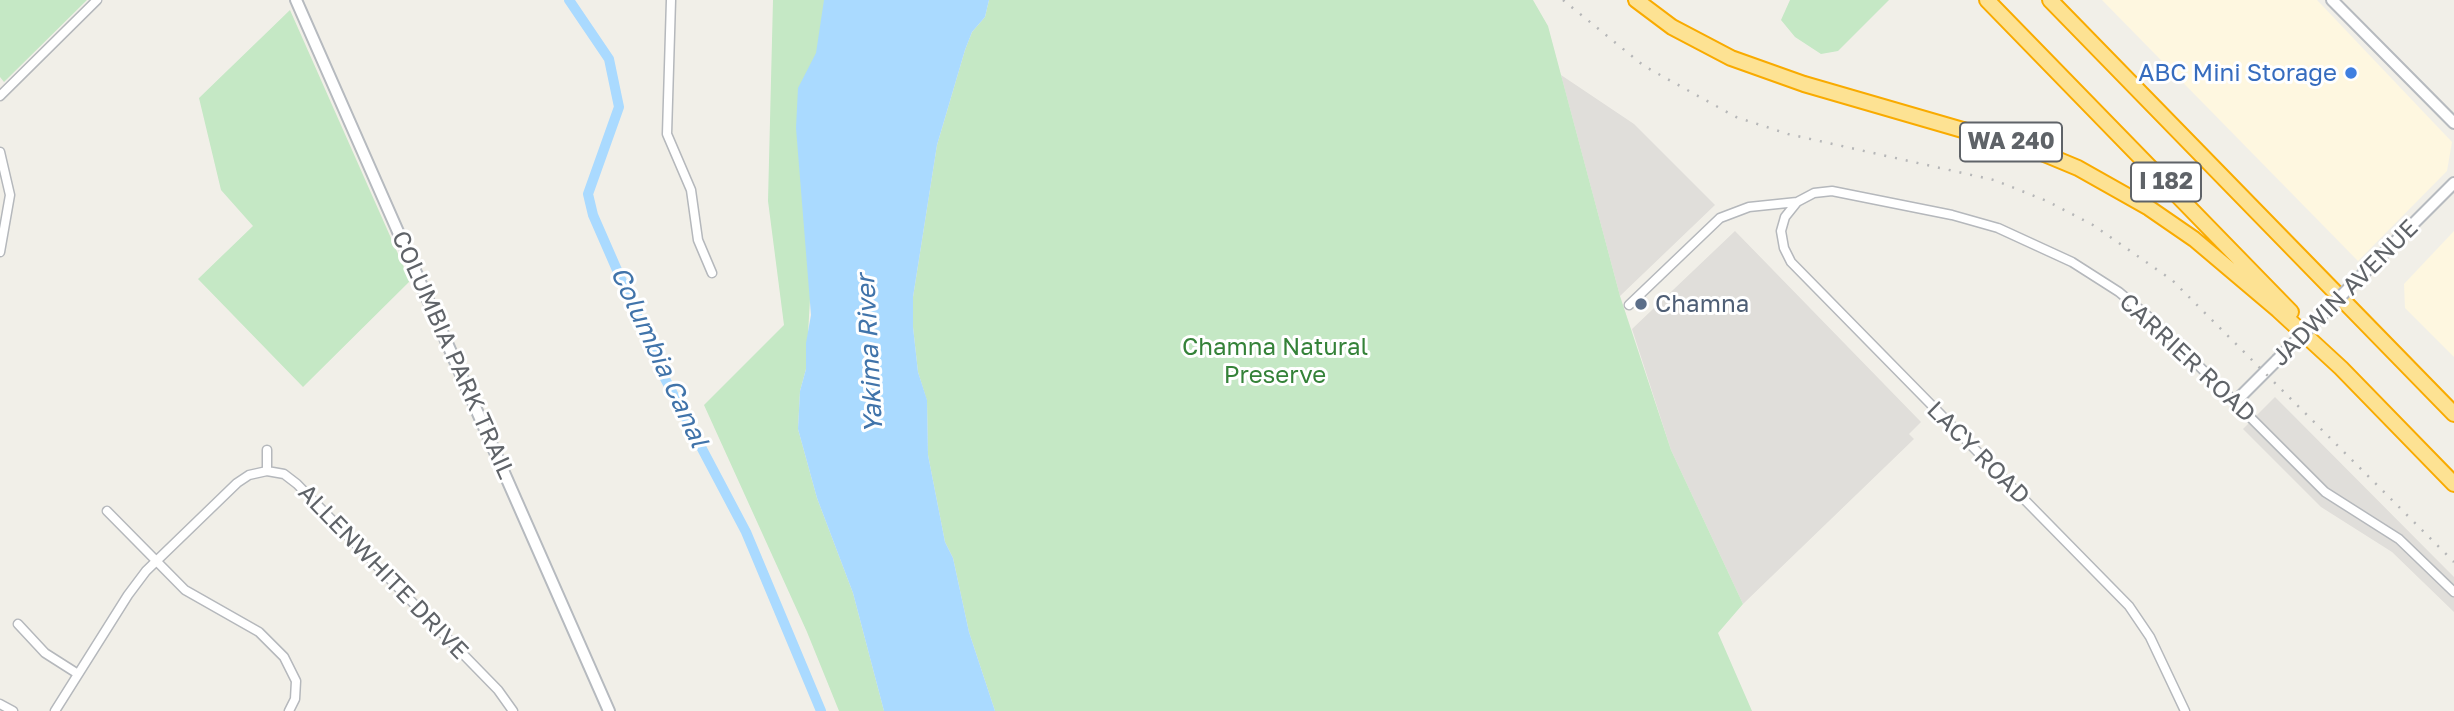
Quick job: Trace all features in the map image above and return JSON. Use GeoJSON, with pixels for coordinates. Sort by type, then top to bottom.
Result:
{"type":"FeatureCollection","features":[{"type":"Feature","properties":{"kind":"highway","name":"WA 240"},"geometry":{"type":"LineString","coordinates":[[1636,0],[1672,27],[1731,58],[1804,84],[2006,140],[2098,179],[2149,208],[2194,239],[2341,368]]}},
{"type":"Feature","properties":{"kind":"highway","name":"I 182"},"geometry":{"type":"LineString","coordinates":[[1987,0],[2271,289],[2341,368],[2454,484]]}},
{"type":"Feature","properties":{"kind":"highway","name":"I 182"},"geometry":{"type":"LineString","coordinates":[[2050,0],[2454,414]]}},
{"type":"Feature","properties":{"kind":"highway"},"geometry":{"type":"LineString","coordinates":[[2352,310],[2399,349],[2454,402]]}},
{"type":"Feature","properties":{"kind":"main road","name":"COLUMBIA PARK TRAIL"},"geometry":{"type":"LineString","coordinates":[[296,0],[609,711]]}},
{"type":"Feature","properties":{"kind":"main road"},"geometry":{"type":"LineString","coordinates":[[2332,0],[2454,123]]}},
{"type":"Feature","properties":{"kind":"main road","name":"JADWIN AVENUE"},"geometry":{"type":"LineString","coordinates":[[2235,402],[2454,183]]}},
{"type":"Feature","properties":{"kind":"street"},"geometry":{"type":"LineString","coordinates":[[0,96],[97,0]]}},
{"type":"Feature","properties":{"kind":"street"},"geometry":{"type":"LineString","coordinates":[[671,0],[667,134],[691,190],[698,240],[712,273]]}},
{"type":"Feature","properties":{"kind":"street"},"geometry":{"type":"LineString","coordinates":[[0,152],[10,195],[0,252]]}},
{"type":"Feature","properties":{"kind":"street","name":"CARRIER ROAD"},"geometry":{"type":"LineString","coordinates":[[1629,305],[1720,218],[1749,207],[1797,202],[1820,191],[1839,192],[1952,215],[2034,243],[2080,267],[2132,302],[2169,335],[2325,492],[2399,539],[2454,592]]}},
{"type":"Feature","properties":{"kind":"street","name":"LACY ROAD"},"geometry":{"type":"LineString","coordinates":[[1797,202],[1785,217],[1781,232],[1783,248],[1791,262],[2129,606],[2150,637],[2185,711]]}},
{"type":"Feature","properties":{"kind":"street"},"geometry":{"type":"LineString","coordinates":[[55,711],[128,594],[157,561],[237,483],[249,475],[267,471],[267,450]]}},
{"type":"Feature","properties":{"kind":"street","name":"ALLENWHITE DRIVE"},"geometry":{"type":"LineString","coordinates":[[267,471],[284,474],[297,484],[489,680],[513,711]]}},
{"type":"Feature","properties":{"kind":"street"},"geometry":{"type":"LineString","coordinates":[[107,511],[185,590],[259,632],[289,663],[301,688],[289,711]]}},
{"type":"Feature","properties":{"kind":"street"},"geometry":{"type":"LineString","coordinates":[[18,624],[45,653],[78,674]]}},
{"type":"Feature","properties":{"kind":"street"},"geometry":{"type":"LineString","coordinates":[[0,704],[13,711]]}},
{"type":"Feature","properties":{"kind":"shaded area"},"geometry":{"type":"Polygon","coordinates":[[[2102,0],[2317,0],[2452,142],[2447,171],[2358,261],[2102,0]]]}},
{"type":"Feature","properties":{"kind":"shaded area"},"geometry":{"type":"Polygon","coordinates":[[[1561,75],[1634,124],[1715,205],[1620,296],[1561,75]]]}},
{"type":"Feature","properties":{"kind":"shaded area"},"geometry":{"type":"Polygon","coordinates":[[[1735,231],[1921,422],[1909,434],[1914,439],[1743,604],[1671,450],[1632,329],[1735,231]]]}},
{"type":"Feature","properties":{"kind":"shaded area"},"geometry":{"type":"Polygon","coordinates":[[[2454,231],[2454,357],[2405,308],[2404,284],[2454,231]]]}},
{"type":"Feature","properties":{"kind":"shaded area"},"geometry":{"type":"Polygon","coordinates":[[[2275,397],[2454,577],[2454,612],[2392,552],[2321,507],[2243,429],[2275,397]]]}},
{"type":"Feature","properties":{"kind":"green space"},"geometry":{"type":"Polygon","coordinates":[[[0,0],[87,0],[4,82],[0,77],[0,0]]]}},
{"type":"Feature","properties":{"kind":"green space"},"geometry":{"type":"Polygon","coordinates":[[[773,0],[868,0],[810,299],[806,369],[800,391],[798,429],[817,498],[853,593],[884,711],[839,711],[807,632],[704,405],[784,325],[768,201],[773,0]]]}},
{"type":"Feature","properties":{"kind":"green space","name":"Chamna Natural Preserve"},"geometry":{"type":"Polygon","coordinates":[[[989,0],[1533,0],[1548,26],[1620,296],[1671,450],[1743,604],[1718,633],[1752,711],[995,711],[969,632],[953,558],[945,542],[928,455],[927,401],[918,372],[913,327],[913,297],[937,145],[965,50],[972,32],[985,17],[989,0]]]}},
{"type":"Feature","properties":{"kind":"green space"},"geometry":{"type":"Polygon","coordinates":[[[1790,0],[1889,0],[1838,51],[1821,54],[1795,37],[1781,20],[1790,0]]]}},
{"type":"Feature","properties":{"kind":"green space"},"geometry":{"type":"Polygon","coordinates":[[[290,10],[410,281],[303,387],[198,279],[253,226],[221,190],[199,98],[290,10]]]}},
{"type":"Feature","properties":{"kind":"water","name":"Yakima River"},"geometry":{"type":"Polygon","coordinates":[[[824,0],[989,0],[985,17],[972,32],[965,50],[937,145],[913,297],[913,327],[918,372],[927,400],[928,455],[945,542],[953,558],[969,632],[995,711],[884,711],[853,593],[817,498],[798,429],[800,391],[806,369],[806,343],[811,315],[796,128],[798,88],[816,53],[824,0]]]}},
{"type":"Feature","properties":{"kind":"waterway","name":"Columbia Canal"},"geometry":{"type":"LineString","coordinates":[[569,0],[609,59],[619,107],[588,194],[593,215],[662,373],[746,532],[821,711]]}},
{"type":"Feature","properties":{"kind":"railway"},"geometry":{"type":"LineString","coordinates":[[1563,0],[1644,66],[1736,117],[1788,134],[1994,180],[2047,201],[2093,225],[2172,280],[2454,562]]}},
{"type":"Feature","properties":{"kind":"place","name":"ABC Mini Storage"},"geometry":{"type":"Point","coordinates":[2351,73]}},
{"type":"Feature","properties":{"kind":"place","name":"Chamna"},"geometry":{"type":"Point","coordinates":[1641,304]}}]}
